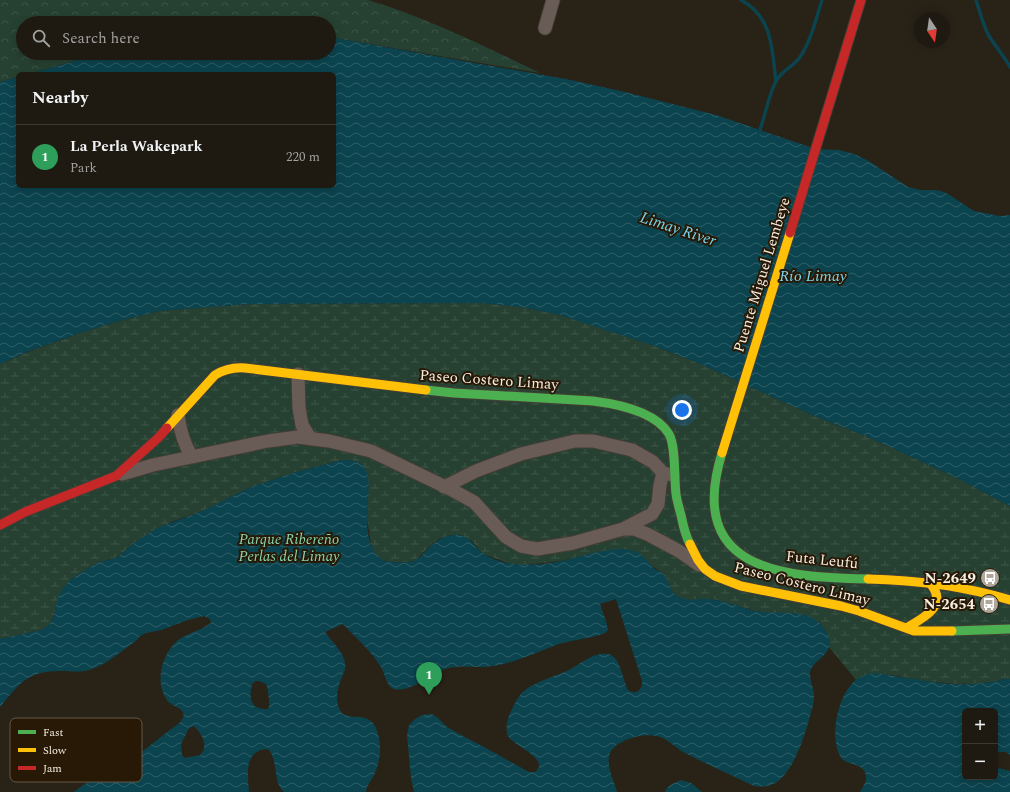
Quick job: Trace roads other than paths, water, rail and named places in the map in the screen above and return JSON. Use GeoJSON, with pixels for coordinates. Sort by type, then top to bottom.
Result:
{"type":"FeatureCollection","features":[{"type":"Feature","properties":{"kind":"street"},"geometry":{"type":"LineString","coordinates":[[545,28],[553,0]]}},
{"type":"Feature","properties":{"kind":"street","name":"Puente Miguel Lembeye"},"geometry":{"type":"LineString","coordinates":[[728,433],[861,0]]}},
{"type":"Feature","properties":{"kind":"street","name":"Paseo Costero Limay"},"geometry":{"type":"LineString","coordinates":[[0,525],[25,512],[116,476],[158,438],[210,380],[221,371],[237,368],[454,393],[577,400],[608,404],[638,412],[657,421],[670,434],[673,448],[668,474],[686,537],[698,560],[705,569],[715,576],[741,586],[842,606],[914,631],[924,632],[1010,628]]}},
{"type":"Feature","properties":{"kind":"street"},"geometry":{"type":"LineString","coordinates":[[298,374],[299,408],[302,425],[310,438]]}},
{"type":"Feature","properties":{"kind":"street"},"geometry":{"type":"LineString","coordinates":[[178,415],[180,430],[186,448],[192,457]]}},
{"type":"Feature","properties":{"kind":"street","name":"Futa Leufú"},"geometry":{"type":"LineString","coordinates":[[728,433],[715,477],[713,501],[716,520],[723,536],[730,546],[751,562],[768,568],[810,576],[929,582],[1007,596]]}},
{"type":"Feature","properties":{"kind":"street"},"geometry":{"type":"LineString","coordinates":[[116,476],[153,465],[268,441],[298,437],[329,441],[371,451],[444,486],[474,502],[506,537],[521,546],[537,549],[573,543],[623,529],[652,514],[658,504],[660,485],[668,474],[653,462],[632,450],[593,441],[575,441],[521,454],[476,471],[444,486]]}},
{"type":"Feature","properties":{"kind":"street"},"geometry":{"type":"LineString","coordinates":[[623,529],[634,529],[647,534],[679,551],[705,569]]}},
{"type":"Feature","properties":{"kind":"street"},"geometry":{"type":"LineString","coordinates":[[906,628],[927,616],[934,607],[937,597],[936,592],[929,582]]}},
{"type":"Feature","properties":{"kind":"water","name":"Río Limay"},"geometry":{"type":"Polygon","coordinates":[[[336,38],[571,80],[716,115],[816,149],[839,150],[854,154],[867,160],[908,187],[920,190],[941,191],[974,211],[1000,216],[1010,215],[1010,506],[955,477],[866,436],[812,415],[696,362],[646,343],[560,315],[527,308],[482,303],[250,304],[159,311],[86,331],[32,350],[0,364],[0,82],[16,78],[16,188],[336,188],[336,72],[36,72],[78,60],[336,60],[336,38]]]}},
{"type":"Feature","properties":{"kind":"water"},"geometry":{"type":"Polygon","coordinates":[[[342,460],[354,461],[360,463],[367,472],[369,485],[367,519],[369,539],[378,557],[384,560],[390,562],[414,561],[436,541],[452,535],[466,537],[483,553],[493,559],[519,565],[550,563],[608,550],[626,549],[641,554],[655,569],[662,573],[676,595],[688,600],[715,600],[756,611],[809,616],[822,626],[828,635],[830,643],[829,649],[812,668],[810,673],[814,699],[810,718],[795,759],[784,776],[774,784],[754,786],[681,751],[660,737],[650,735],[629,739],[622,742],[612,750],[609,756],[609,765],[617,792],[414,792],[411,778],[407,735],[409,725],[422,715],[432,714],[447,727],[529,772],[533,772],[536,771],[539,765],[538,761],[534,756],[511,740],[507,732],[510,712],[517,699],[525,690],[541,681],[569,670],[593,656],[606,654],[611,655],[617,661],[628,690],[631,692],[638,691],[641,687],[642,681],[616,599],[600,604],[608,630],[605,633],[561,643],[501,665],[486,667],[461,666],[448,668],[404,689],[390,687],[377,661],[343,624],[325,632],[339,650],[345,663],[345,670],[339,684],[337,700],[339,708],[342,713],[346,715],[351,717],[362,717],[372,722],[378,733],[380,745],[379,762],[375,773],[368,784],[366,792],[284,792],[278,783],[273,759],[268,749],[260,750],[254,754],[251,759],[248,771],[249,792],[74,792],[89,782],[142,782],[142,752],[177,725],[183,716],[183,712],[179,708],[172,705],[163,694],[161,686],[161,671],[166,656],[178,640],[202,629],[211,623],[210,619],[204,616],[161,630],[146,633],[109,660],[92,669],[40,673],[32,676],[19,685],[0,707],[0,639],[41,630],[49,625],[54,616],[58,597],[64,587],[71,579],[97,563],[118,557],[134,543],[157,528],[205,510],[251,487],[296,472],[342,460]],[[256,681],[252,684],[251,699],[257,708],[268,709],[269,703],[267,686],[266,684],[256,681]],[[194,726],[189,728],[181,744],[182,755],[185,758],[200,755],[203,751],[204,744],[200,733],[194,726]]]}},
{"type":"Feature","properties":{"kind":"water"},"geometry":{"type":"Polygon","coordinates":[[[874,673],[955,684],[985,683],[1010,679],[1010,755],[1006,752],[998,752],[998,708],[962,708],[962,780],[998,780],[998,768],[1010,771],[1010,792],[860,792],[866,780],[865,772],[860,767],[846,761],[840,756],[835,738],[837,715],[840,704],[850,686],[857,679],[874,673]]]}},
{"type":"Feature","properties":{"kind":"water"},"geometry":{"type":"Polygon","coordinates":[[[681,780],[691,783],[702,792],[665,792],[669,786],[681,780]]]}},
{"type":"Feature","properties":{"kind":"waterway"},"geometry":{"type":"LineString","coordinates":[[741,0],[752,7],[765,25],[772,46],[776,82]]}},
{"type":"Feature","properties":{"kind":"waterway"},"geometry":{"type":"LineString","coordinates":[[759,133],[776,81],[778,77],[797,60],[804,51],[813,30],[822,0]]}},
{"type":"Feature","properties":{"kind":"waterway"},"geometry":{"type":"LineString","coordinates":[[976,0],[983,23],[989,36],[1010,67]]}},
{"type":"Feature","properties":{"kind":"place","name":"N-2649"},"geometry":{"type":"Point","coordinates":[990,578]}},
{"type":"Feature","properties":{"kind":"place","name":"N-2654"},"geometry":{"type":"Point","coordinates":[989,604]}},
{"type":"Feature","properties":{"kind":"place","name":"La Perla Wakepark"},"geometry":{"type":"Point","coordinates":[429,695]}},
{"type":"Feature","properties":{"kind":"water label","name":"Limay River"},"geometry":{"type":"Point","coordinates":[678,229]}},
{"type":"Feature","properties":{"kind":"park label","name":"Parque Ribereño Perlas del Limay"},"geometry":{"type":"Point","coordinates":[289,548]}}]}
